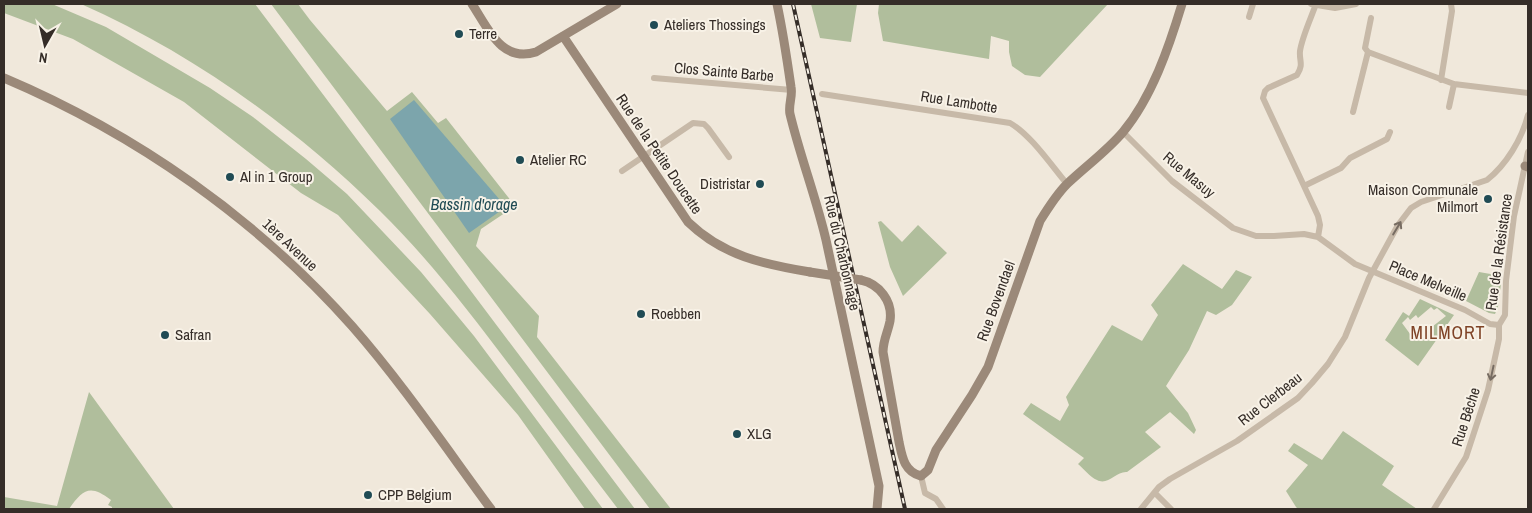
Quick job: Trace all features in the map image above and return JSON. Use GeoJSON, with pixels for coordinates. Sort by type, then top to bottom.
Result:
{"type":"FeatureCollection","features":[{"type":"Feature","properties":{"kind":"street"},"geometry":{"type":"LineString","coordinates":[[472,4],[499,44],[507,51],[523,56],[536,52],[617,4]]}},
{"type":"Feature","properties":{"kind":"street","name":"Rue du Charbonnage"},"geometry":{"type":"LineString","coordinates":[[777,4],[785,37],[792,90],[790,112],[817,202],[826,240],[879,486],[878,509]]}},
{"type":"Feature","properties":{"kind":"street"},"geometry":{"type":"LineString","coordinates":[[1123,132],[1155,78],[1182,4]]}},
{"type":"Feature","properties":{"kind":"street"},"geometry":{"type":"LineString","coordinates":[[1249,17],[1253,4]]}},
{"type":"Feature","properties":{"kind":"street"},"geometry":{"type":"LineString","coordinates":[[1356,4],[1335,8],[1314,4],[1300,51],[1302,64],[1297,75],[1268,88],[1262,98],[1320,221],[1318,237],[1355,264],[1373,271]]}},
{"type":"Feature","properties":{"kind":"street"},"geometry":{"type":"LineString","coordinates":[[1441,80],[1452,11],[1451,4]]}},
{"type":"Feature","properties":{"kind":"street"},"geometry":{"type":"LineString","coordinates":[[1371,18],[1365,48],[1368,52],[1454,84],[1528,93]]}},
{"type":"Feature","properties":{"kind":"street","name":"Rue de la Petite Doucette"},"geometry":{"type":"LineString","coordinates":[[563,36],[688,222],[702,236],[728,252],[810,272],[861,280],[877,287],[885,295],[890,321],[884,340],[883,352],[900,449],[907,468],[920,476]]}},
{"type":"Feature","properties":{"kind":"street"},"geometry":{"type":"LineString","coordinates":[[1353,112],[1368,52]]}},
{"type":"Feature","properties":{"kind":"street","name":"1ère Avenue"},"geometry":{"type":"LineString","coordinates":[[4,78],[79,113],[150,154],[192,182],[264,239],[322,294],[373,351],[491,509]]}},
{"type":"Feature","properties":{"kind":"street","name":"Clos Sainte Barbe"},"geometry":{"type":"LineString","coordinates":[[654,78],[792,90]]}},
{"type":"Feature","properties":{"kind":"street"},"geometry":{"type":"LineString","coordinates":[[1448,107],[1454,84]]}},
{"type":"Feature","properties":{"kind":"street","name":"Rue Lambotte"},"geometry":{"type":"LineString","coordinates":[[822,94],[1010,123],[1017,127],[1067,184]]}},
{"type":"Feature","properties":{"kind":"street","name":"Rue Clerbeau"},"geometry":{"type":"LineString","coordinates":[[1141,509],[1170,479],[1237,441],[1298,398],[1328,364],[1344,337],[1373,271],[1398,225],[1411,208],[1421,202],[1486,180],[1494,174],[1505,162],[1521,134],[1528,115]]}},
{"type":"Feature","properties":{"kind":"street"},"geometry":{"type":"LineString","coordinates":[[622,171],[693,123],[704,124],[729,157]]}},
{"type":"Feature","properties":{"kind":"street","name":"Rue Bovendael"},"geometry":{"type":"LineString","coordinates":[[920,476],[928,470],[936,450],[983,377],[1040,220],[1048,206],[1067,184],[1089,166],[1123,132]]}},
{"type":"Feature","properties":{"kind":"street","name":"Rue Masuy"},"geometry":{"type":"LineString","coordinates":[[1123,132],[1172,181],[1233,228],[1256,236],[1304,234],[1318,237]]}},
{"type":"Feature","properties":{"kind":"street"},"geometry":{"type":"LineString","coordinates":[[1304,186],[1341,168],[1350,158],[1387,139],[1390,132]]}},
{"type":"Feature","properties":{"kind":"street","name":"Rue de la Résistance"},"geometry":{"type":"LineString","coordinates":[[1500,325],[1505,315],[1506,281],[1514,216],[1527,166],[1528,152]]}},
{"type":"Feature","properties":{"kind":"street","name":"Place Melveille"},"geometry":{"type":"LineString","coordinates":[[1373,271],[1465,310],[1490,324],[1500,325]]}},
{"type":"Feature","properties":{"kind":"street","name":"Rue Bêche"},"geometry":{"type":"LineString","coordinates":[[1434,509],[1466,457],[1488,390],[1499,339],[1500,325]]}},
{"type":"Feature","properties":{"kind":"street"},"geometry":{"type":"LineString","coordinates":[[920,476],[925,493],[936,499],[944,509]]}},
{"type":"Feature","properties":{"kind":"street"},"geometry":{"type":"LineString","coordinates":[[1155,493],[1171,509]]}},
{"type":"Feature","properties":{"kind":"green space"},"geometry":{"type":"Polygon","coordinates":[[[4,4],[52,4],[106,27],[210,88],[253,117],[306,159],[347,194],[421,272],[474,336],[603,509],[585,509],[518,415],[430,314],[338,215],[301,193],[184,102],[73,39],[4,13],[4,4]]]}},
{"type":"Feature","properties":{"kind":"green space"},"geometry":{"type":"Polygon","coordinates":[[[81,4],[255,4],[635,509],[618,509],[496,347],[448,287],[398,229],[347,180],[276,121],[240,94],[162,45],[122,23],[81,4]]]}},
{"type":"Feature","properties":{"kind":"green space"},"geometry":{"type":"Polygon","coordinates":[[[271,4],[298,4],[387,111],[412,92],[438,123],[446,118],[515,206],[481,229],[476,246],[539,316],[537,337],[671,509],[650,509],[271,4]]]}},
{"type":"Feature","properties":{"kind":"green space"},"geometry":{"type":"Polygon","coordinates":[[[811,4],[857,4],[851,42],[820,38],[811,4]]]}},
{"type":"Feature","properties":{"kind":"green space"},"geometry":{"type":"Polygon","coordinates":[[[879,4],[1108,4],[1040,77],[1025,75],[1012,66],[1009,41],[991,36],[989,59],[883,41],[878,13],[879,4]]]}},
{"type":"Feature","properties":{"kind":"green space"},"geometry":{"type":"Polygon","coordinates":[[[881,221],[902,242],[918,225],[947,253],[903,296],[890,267],[878,222],[881,221]]]}},
{"type":"Feature","properties":{"kind":"green space"},"geometry":{"type":"Polygon","coordinates":[[[1183,264],[1222,289],[1236,270],[1252,277],[1232,305],[1216,315],[1207,311],[1189,350],[1166,386],[1188,413],[1196,430],[1194,434],[1170,412],[1145,432],[1161,447],[1127,472],[1123,472],[1105,481],[1097,480],[1078,464],[1084,458],[1023,414],[1031,403],[1060,421],[1069,405],[1066,397],[1112,325],[1142,341],[1158,315],[1151,305],[1183,264]]]}},
{"type":"Feature","properties":{"kind":"green space"},"geometry":{"type":"Polygon","coordinates":[[[1479,272],[1502,276],[1498,307],[1495,314],[1489,313],[1466,301],[1479,272]]]}},
{"type":"Feature","properties":{"kind":"green space"},"geometry":{"type":"Polygon","coordinates":[[[1420,299],[1454,315],[1418,366],[1385,340],[1403,312],[1409,316],[1420,299]],[[1431,307],[1418,318],[1416,315],[1410,320],[1408,317],[1402,323],[1413,338],[1416,336],[1419,339],[1422,336],[1424,338],[1431,333],[1428,330],[1446,316],[1437,308],[1434,310],[1431,307]]]}},
{"type":"Feature","properties":{"kind":"green space"},"geometry":{"type":"Polygon","coordinates":[[[89,392],[174,509],[112,509],[108,505],[111,500],[98,492],[87,491],[69,509],[4,509],[4,497],[57,506],[89,392]]]}},
{"type":"Feature","properties":{"kind":"green space"},"geometry":{"type":"Polygon","coordinates":[[[1343,431],[1394,466],[1382,485],[1417,509],[1298,509],[1296,507],[1286,491],[1308,465],[1288,451],[1294,443],[1322,460],[1343,431]]]}},
{"type":"Feature","properties":{"kind":"water","name":"Bassin d'orage"},"geometry":{"type":"Polygon","coordinates":[[[414,100],[506,207],[469,233],[390,119],[414,100]]]}},
{"type":"Feature","properties":{"kind":"railway"},"geometry":{"type":"LineString","coordinates":[[793,4],[905,509]]}},
{"type":"Feature","properties":{"kind":"place","name":"Ateliers Thossings"},"geometry":{"type":"Point","coordinates":[654,25]}},
{"type":"Feature","properties":{"kind":"place","name":"Terre"},"geometry":{"type":"Point","coordinates":[459,34]}},
{"type":"Feature","properties":{"kind":"place","name":"Atelier RC"},"geometry":{"type":"Point","coordinates":[520,160]}},
{"type":"Feature","properties":{"kind":"place","name":"Al in 1 Group"},"geometry":{"type":"Point","coordinates":[230,177]}},
{"type":"Feature","properties":{"kind":"place","name":"Distristar"},"geometry":{"type":"Point","coordinates":[760,184]}},
{"type":"Feature","properties":{"kind":"place","name":"Maison Communale Milmort"},"geometry":{"type":"Point","coordinates":[1488,199]}},
{"type":"Feature","properties":{"kind":"place","name":"Roebben"},"geometry":{"type":"Point","coordinates":[641,314]}},
{"type":"Feature","properties":{"kind":"place","name":"Safran"},"geometry":{"type":"Point","coordinates":[165,335]}},
{"type":"Feature","properties":{"kind":"place","name":"XLG"},"geometry":{"type":"Point","coordinates":[737,434]}},
{"type":"Feature","properties":{"kind":"place","name":"CPP Belgium"},"geometry":{"type":"Point","coordinates":[368,495]}},
{"type":"Feature","properties":{"kind":"district","name":"MILMORT"},"geometry":{"type":"Point","coordinates":[1448,333]}}]}
